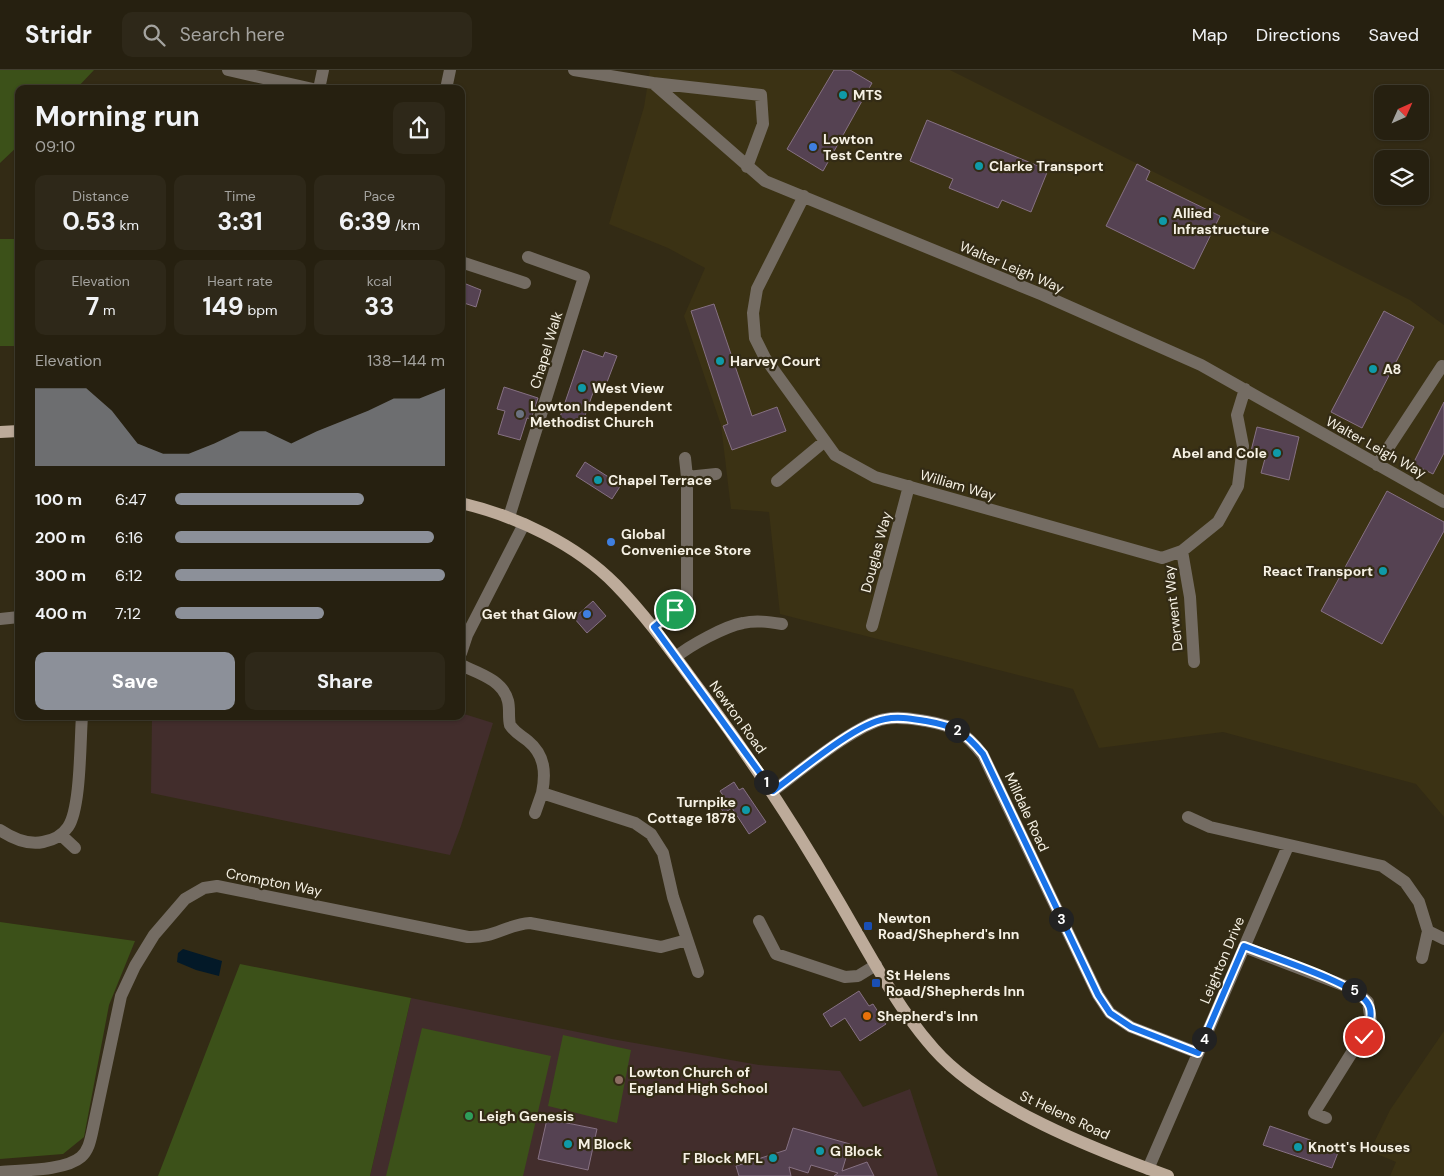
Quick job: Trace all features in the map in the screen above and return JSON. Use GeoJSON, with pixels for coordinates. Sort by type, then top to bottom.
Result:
{"type":"FeatureCollection","features":[{"type":"Feature","properties":{"kind":"main road"},"geometry":{"type":"LineString","coordinates":[[0,432],[15,431]]}},
{"type":"Feature","properties":{"kind":"main road","name":"Newton Road"},"geometry":{"type":"LineString","coordinates":[[465,505],[509,517],[524,524],[590,564],[614,583],[654,627],[773,791],[876,965],[915,1026],[934,1049]]}},
{"type":"Feature","properties":{"kind":"main road","name":"St Helens Road"},"geometry":{"type":"LineString","coordinates":[[934,1049],[968,1079],[1002,1102],[1037,1121],[1168,1176]]}},
{"type":"Feature","properties":{"kind":"street"},"geometry":{"type":"LineString","coordinates":[[228,70],[295,85]]}},
{"type":"Feature","properties":{"kind":"street"},"geometry":{"type":"LineString","coordinates":[[320,85],[323,70]]}},
{"type":"Feature","properties":{"kind":"street"},"geometry":{"type":"LineString","coordinates":[[447,85],[450,70]]}},
{"type":"Feature","properties":{"kind":"street"},"geometry":{"type":"LineString","coordinates":[[574,70],[761,95],[763,124],[747,167]]}},
{"type":"Feature","properties":{"kind":"street","name":"Walter Leigh Way"},"geometry":{"type":"LineString","coordinates":[[653,82],[765,181],[1043,295],[1201,365],[1444,502]]}},
{"type":"Feature","properties":{"kind":"street","name":"William Way"},"geometry":{"type":"LineString","coordinates":[[804,196],[757,289],[753,313],[755,338],[765,358],[835,455],[875,477],[1162,558],[1182,551],[1218,522],[1238,486],[1243,446],[1237,415],[1245,389]]}},
{"type":"Feature","properties":{"kind":"street","name":"Chapel Walk"},"geometry":{"type":"LineString","coordinates":[[509,517],[584,277],[528,257]]}},
{"type":"Feature","properties":{"kind":"street"},"geometry":{"type":"LineString","coordinates":[[465,263],[525,283]]}},
{"type":"Feature","properties":{"kind":"street"},"geometry":{"type":"LineString","coordinates":[[1377,465],[1442,366]]}},
{"type":"Feature","properties":{"kind":"street"},"geometry":{"type":"LineString","coordinates":[[778,481],[825,441]]}},
{"type":"Feature","properties":{"kind":"street"},"geometry":{"type":"LineString","coordinates":[[654,627],[687,601],[687,477],[685,458]]}},
{"type":"Feature","properties":{"kind":"street"},"geometry":{"type":"LineString","coordinates":[[687,477],[716,474]]}},
{"type":"Feature","properties":{"kind":"street","name":"Douglas Way"},"geometry":{"type":"LineString","coordinates":[[872,626],[909,486]]}},
{"type":"Feature","properties":{"kind":"street"},"geometry":{"type":"LineString","coordinates":[[465,641],[524,524]]}},
{"type":"Feature","properties":{"kind":"street","name":"Derwent Way"},"geometry":{"type":"LineString","coordinates":[[1182,551],[1190,597],[1194,662]]}},
{"type":"Feature","properties":{"kind":"street"},"geometry":{"type":"LineString","coordinates":[[0,620],[15,617]]}},
{"type":"Feature","properties":{"kind":"street"},"geometry":{"type":"LineString","coordinates":[[676,657],[694,644],[741,623],[762,621],[782,624]]}},
{"type":"Feature","properties":{"kind":"street"},"geometry":{"type":"LineString","coordinates":[[465,667],[490,678],[505,692],[508,701],[510,725],[514,732],[538,751],[543,763],[545,777],[535,813]]}},
{"type":"Feature","properties":{"kind":"street","name":"Milldale Road"},"geometry":{"type":"LineString","coordinates":[[773,791],[852,733],[884,719],[906,718],[948,725],[968,735],[983,754],[1098,995],[1110,1013],[1131,1027],[1198,1053]]}},
{"type":"Feature","properties":{"kind":"street"},"geometry":{"type":"LineString","coordinates":[[0,830],[8,836],[34,844],[53,840],[68,828],[74,813],[82,720]]}},
{"type":"Feature","properties":{"kind":"street"},"geometry":{"type":"LineString","coordinates":[[542,792],[634,823],[651,834],[663,853],[673,897],[698,972]]}},
{"type":"Feature","properties":{"kind":"street"},"geometry":{"type":"LineString","coordinates":[[1188,817],[1210,827],[1382,866],[1405,882],[1419,902],[1428,931],[1422,958]]}},
{"type":"Feature","properties":{"kind":"street"},"geometry":{"type":"LineString","coordinates":[[61,835],[75,848]]}},
{"type":"Feature","properties":{"kind":"street","name":"Leighton Drive"},"geometry":{"type":"LineString","coordinates":[[1148,1169],[1288,846]]}},
{"type":"Feature","properties":{"kind":"street","name":"Crompton Way"},"geometry":{"type":"LineString","coordinates":[[0,1172],[60,1166],[82,1157],[89,1146],[121,996],[154,935],[185,899],[204,888],[216,886],[468,937],[493,935],[519,924],[530,923],[661,948],[687,940]]}},
{"type":"Feature","properties":{"kind":"street"},"geometry":{"type":"LineString","coordinates":[[759,921],[776,954],[845,976],[858,976],[876,965]]}},
{"type":"Feature","properties":{"kind":"street"},"geometry":{"type":"LineString","coordinates":[[1428,931],[1444,940]]}},
{"type":"Feature","properties":{"kind":"street"},"geometry":{"type":"LineString","coordinates":[[1244,946],[1353,989],[1368,1002],[1371,1022],[1315,1114]]}},
{"type":"Feature","properties":{"kind":"shaded area"},"geometry":{"type":"Polygon","coordinates":[[[650,70],[950,70],[1410,300],[1444,325],[1444,817],[1416,784],[1223,732],[1099,748],[1073,689],[780,614],[769,512],[731,509],[721,425],[684,316],[705,268],[668,248],[609,224],[644,107],[650,70]]]}},
{"type":"Feature","properties":{"kind":"shaded area"},"geometry":{"type":"Polygon","coordinates":[[[465,714],[493,723],[450,855],[151,793],[152,720],[465,720],[465,714]]]}},
{"type":"Feature","properties":{"kind":"shaded area","name":"Lowton Church of England High School"},"geometry":{"type":"Polygon","coordinates":[[[411,998],[612,1039],[759,1065],[840,1071],[863,1107],[910,1089],[938,1176],[370,1176],[411,998]]]}},
{"type":"Feature","properties":{"kind":"shaded area"},"geometry":{"type":"Polygon","coordinates":[[[1444,1031],[1444,1176],[1390,1176],[1396,1162],[1370,1151],[1390,1110],[1444,1031]]]}},
{"type":"Feature","properties":{"kind":"green space"},"geometry":{"type":"Polygon","coordinates":[[[0,70],[94,70],[80,85],[15,85],[15,149],[0,163],[0,70]]]}},
{"type":"Feature","properties":{"kind":"green space"},"geometry":{"type":"Polygon","coordinates":[[[0,239],[15,239],[15,346],[0,346],[0,239]]]}},
{"type":"Feature","properties":{"kind":"green space"},"geometry":{"type":"Polygon","coordinates":[[[0,922],[135,941],[109,1005],[84,1137],[63,1154],[0,1159],[0,922]]]}},
{"type":"Feature","properties":{"kind":"green space"},"geometry":{"type":"Polygon","coordinates":[[[240,964],[411,998],[370,1176],[158,1176],[240,964]]]}},
{"type":"Feature","properties":{"kind":"green space","name":"Leigh Genesis"},"geometry":{"type":"Polygon","coordinates":[[[422,1028],[551,1056],[523,1176],[386,1176],[422,1028]]]}},
{"type":"Feature","properties":{"kind":"green space"},"geometry":{"type":"Polygon","coordinates":[[[563,1035],[631,1050],[617,1123],[548,1106],[563,1035]]]}},
{"type":"Feature","properties":{"kind":"water"},"geometry":{"type":"Polygon","coordinates":[[[183,949],[222,961],[219,976],[196,970],[177,962],[178,953],[183,949]]]}},
{"type":"Feature","properties":{"kind":"building"},"geometry":{"type":"Polygon","coordinates":[[[834,70],[850,70],[872,83],[823,171],[787,149],[834,70]]]}},
{"type":"Feature","properties":{"kind":"building","name":"Clarke Transport"},"geometry":{"type":"Polygon","coordinates":[[[927,120],[1048,170],[1031,212],[1002,200],[998,208],[949,188],[953,179],[910,161],[927,120]]]}},
{"type":"Feature","properties":{"kind":"building","name":"Allied Infrastructure"},"geometry":{"type":"Polygon","coordinates":[[[1137,164],[1150,171],[1146,180],[1220,216],[1194,269],[1106,226],[1137,164]]]}},
{"type":"Feature","properties":{"kind":"building"},"geometry":{"type":"Polygon","coordinates":[[[465,284],[481,290],[476,307],[465,303],[465,284]]]}},
{"type":"Feature","properties":{"kind":"building","name":"Harvey Court"},"geometry":{"type":"Polygon","coordinates":[[[714,304],[752,416],[777,407],[786,431],[732,450],[723,426],[728,424],[691,311],[714,304]]]}},
{"type":"Feature","properties":{"kind":"building","name":"A8"},"geometry":{"type":"Polygon","coordinates":[[[1384,311],[1414,327],[1362,428],[1331,412],[1384,311]]]}},
{"type":"Feature","properties":{"kind":"building","name":"West View"},"geometry":{"type":"Polygon","coordinates":[[[583,350],[603,357],[605,352],[617,356],[604,390],[595,387],[581,427],[559,420],[583,350]]]}},
{"type":"Feature","properties":{"kind":"building","name":"Lowton Independent Methodist Church"},"geometry":{"type":"Polygon","coordinates":[[[504,387],[538,398],[531,419],[527,418],[520,440],[498,434],[505,411],[497,409],[504,387]]]}},
{"type":"Feature","properties":{"kind":"building"},"geometry":{"type":"Polygon","coordinates":[[[1444,402],[1444,453],[1433,474],[1413,464],[1444,402]]]}},
{"type":"Feature","properties":{"kind":"building","name":"Abel and Cole"},"geometry":{"type":"Polygon","coordinates":[[[1257,427],[1299,437],[1289,480],[1261,473],[1266,455],[1251,451],[1257,427]]]}},
{"type":"Feature","properties":{"kind":"building","name":"Chapel Terrace"},"geometry":{"type":"Polygon","coordinates":[[[585,462],[621,485],[612,499],[576,476],[585,462]]]}},
{"type":"Feature","properties":{"kind":"building","name":"React Transport"},"geometry":{"type":"Polygon","coordinates":[[[1387,491],[1444,522],[1444,531],[1382,644],[1321,611],[1387,491]]]}},
{"type":"Feature","properties":{"kind":"building"},"geometry":{"type":"Polygon","coordinates":[[[593,601],[606,616],[587,633],[574,618],[593,601]]]}},
{"type":"Feature","properties":{"kind":"building","name":"Turnpike Cottage 1878"},"geometry":{"type":"Polygon","coordinates":[[[734,782],[739,790],[743,788],[766,822],[749,834],[732,808],[724,813],[717,802],[724,797],[720,791],[734,782]]]}},
{"type":"Feature","properties":{"kind":"building","name":"Shepherd's Inn"},"geometry":{"type":"Polygon","coordinates":[[[859,991],[869,1006],[873,1004],[886,1024],[860,1041],[845,1018],[831,1027],[823,1014],[859,991]]]}},
{"type":"Feature","properties":{"kind":"building","name":"M Block"},"geometry":{"type":"Polygon","coordinates":[[[547,1119],[597,1129],[588,1170],[538,1159],[547,1119]]]}},
{"type":"Feature","properties":{"kind":"building","name":"Knott's Houses"},"geometry":{"type":"Polygon","coordinates":[[[1270,1126],[1339,1150],[1332,1168],[1263,1145],[1270,1126]]]}},
{"type":"Feature","properties":{"kind":"building"},"geometry":{"type":"Polygon","coordinates":[[[793,1128],[850,1144],[842,1171],[867,1162],[874,1176],[834,1176],[838,1173],[811,1165],[808,1173],[789,1167],[791,1176],[739,1176],[736,1166],[786,1150],[793,1128]]]}},
{"type":"Feature","properties":{"kind":"place","name":"MTS"},"geometry":{"type":"Point","coordinates":[843,95]}},
{"type":"Feature","properties":{"kind":"place","name":"Lowton Test Centre"},"geometry":{"type":"Point","coordinates":[813,147]}},
{"type":"Feature","properties":{"kind":"place","name":"Clarke Transport"},"geometry":{"type":"Point","coordinates":[979,166]}},
{"type":"Feature","properties":{"kind":"place","name":"Allied Infrastructure"},"geometry":{"type":"Point","coordinates":[1163,221]}},
{"type":"Feature","properties":{"kind":"place","name":"Harvey Court"},"geometry":{"type":"Point","coordinates":[720,361]}},
{"type":"Feature","properties":{"kind":"place","name":"A8"},"geometry":{"type":"Point","coordinates":[1373,369]}},
{"type":"Feature","properties":{"kind":"place","name":"West View"},"geometry":{"type":"Point","coordinates":[582,388]}},
{"type":"Feature","properties":{"kind":"place","name":"Lowton Independent Methodist Church"},"geometry":{"type":"Point","coordinates":[520,414]}},
{"type":"Feature","properties":{"kind":"place","name":"Abel and Cole"},"geometry":{"type":"Point","coordinates":[1277,453]}},
{"type":"Feature","properties":{"kind":"place","name":"Chapel Terrace"},"geometry":{"type":"Point","coordinates":[598,480]}},
{"type":"Feature","properties":{"kind":"place","name":"Global Convenience Store"},"geometry":{"type":"Point","coordinates":[611,542]}},
{"type":"Feature","properties":{"kind":"place","name":"React Transport"},"geometry":{"type":"Point","coordinates":[1383,571]}},
{"type":"Feature","properties":{"kind":"place","name":"Get that Glow"},"geometry":{"type":"Point","coordinates":[587,614]}},
{"type":"Feature","properties":{"kind":"place","name":"Turnpike Cottage 1878"},"geometry":{"type":"Point","coordinates":[746,810]}},
{"type":"Feature","properties":{"kind":"place","name":"Newton Road/Shepherd's Inn"},"geometry":{"type":"Point","coordinates":[868,926]}},
{"type":"Feature","properties":{"kind":"place","name":"St Helens Road/Shepherds Inn"},"geometry":{"type":"Point","coordinates":[876,983]}},
{"type":"Feature","properties":{"kind":"place","name":"Shepherd's Inn"},"geometry":{"type":"Point","coordinates":[867,1016]}},
{"type":"Feature","properties":{"kind":"place","name":"Lowton Church of England High School"},"geometry":{"type":"Point","coordinates":[619,1080]}},
{"type":"Feature","properties":{"kind":"place","name":"Leigh Genesis"},"geometry":{"type":"Point","coordinates":[469,1116]}},
{"type":"Feature","properties":{"kind":"place","name":"M Block"},"geometry":{"type":"Point","coordinates":[568,1144]}},
{"type":"Feature","properties":{"kind":"place","name":"Knott's Houses"},"geometry":{"type":"Point","coordinates":[1298,1147]}},
{"type":"Feature","properties":{"kind":"place","name":"G Block"},"geometry":{"type":"Point","coordinates":[820,1151]}},
{"type":"Feature","properties":{"kind":"place","name":"F Block MFL"},"geometry":{"type":"Point","coordinates":[773,1158]}},
{"type":"Feature","properties":{"kind":"route"},"geometry":{"type":"LineString","coordinates":[[675,610],[654,627],[773,791],[852,733],[884,719],[906,718],[948,725],[968,735],[983,754],[1098,995],[1110,1013],[1131,1027],[1198,1053],[1244,946],[1353,989],[1368,1002],[1371,1022],[1364,1037]]}}]}
